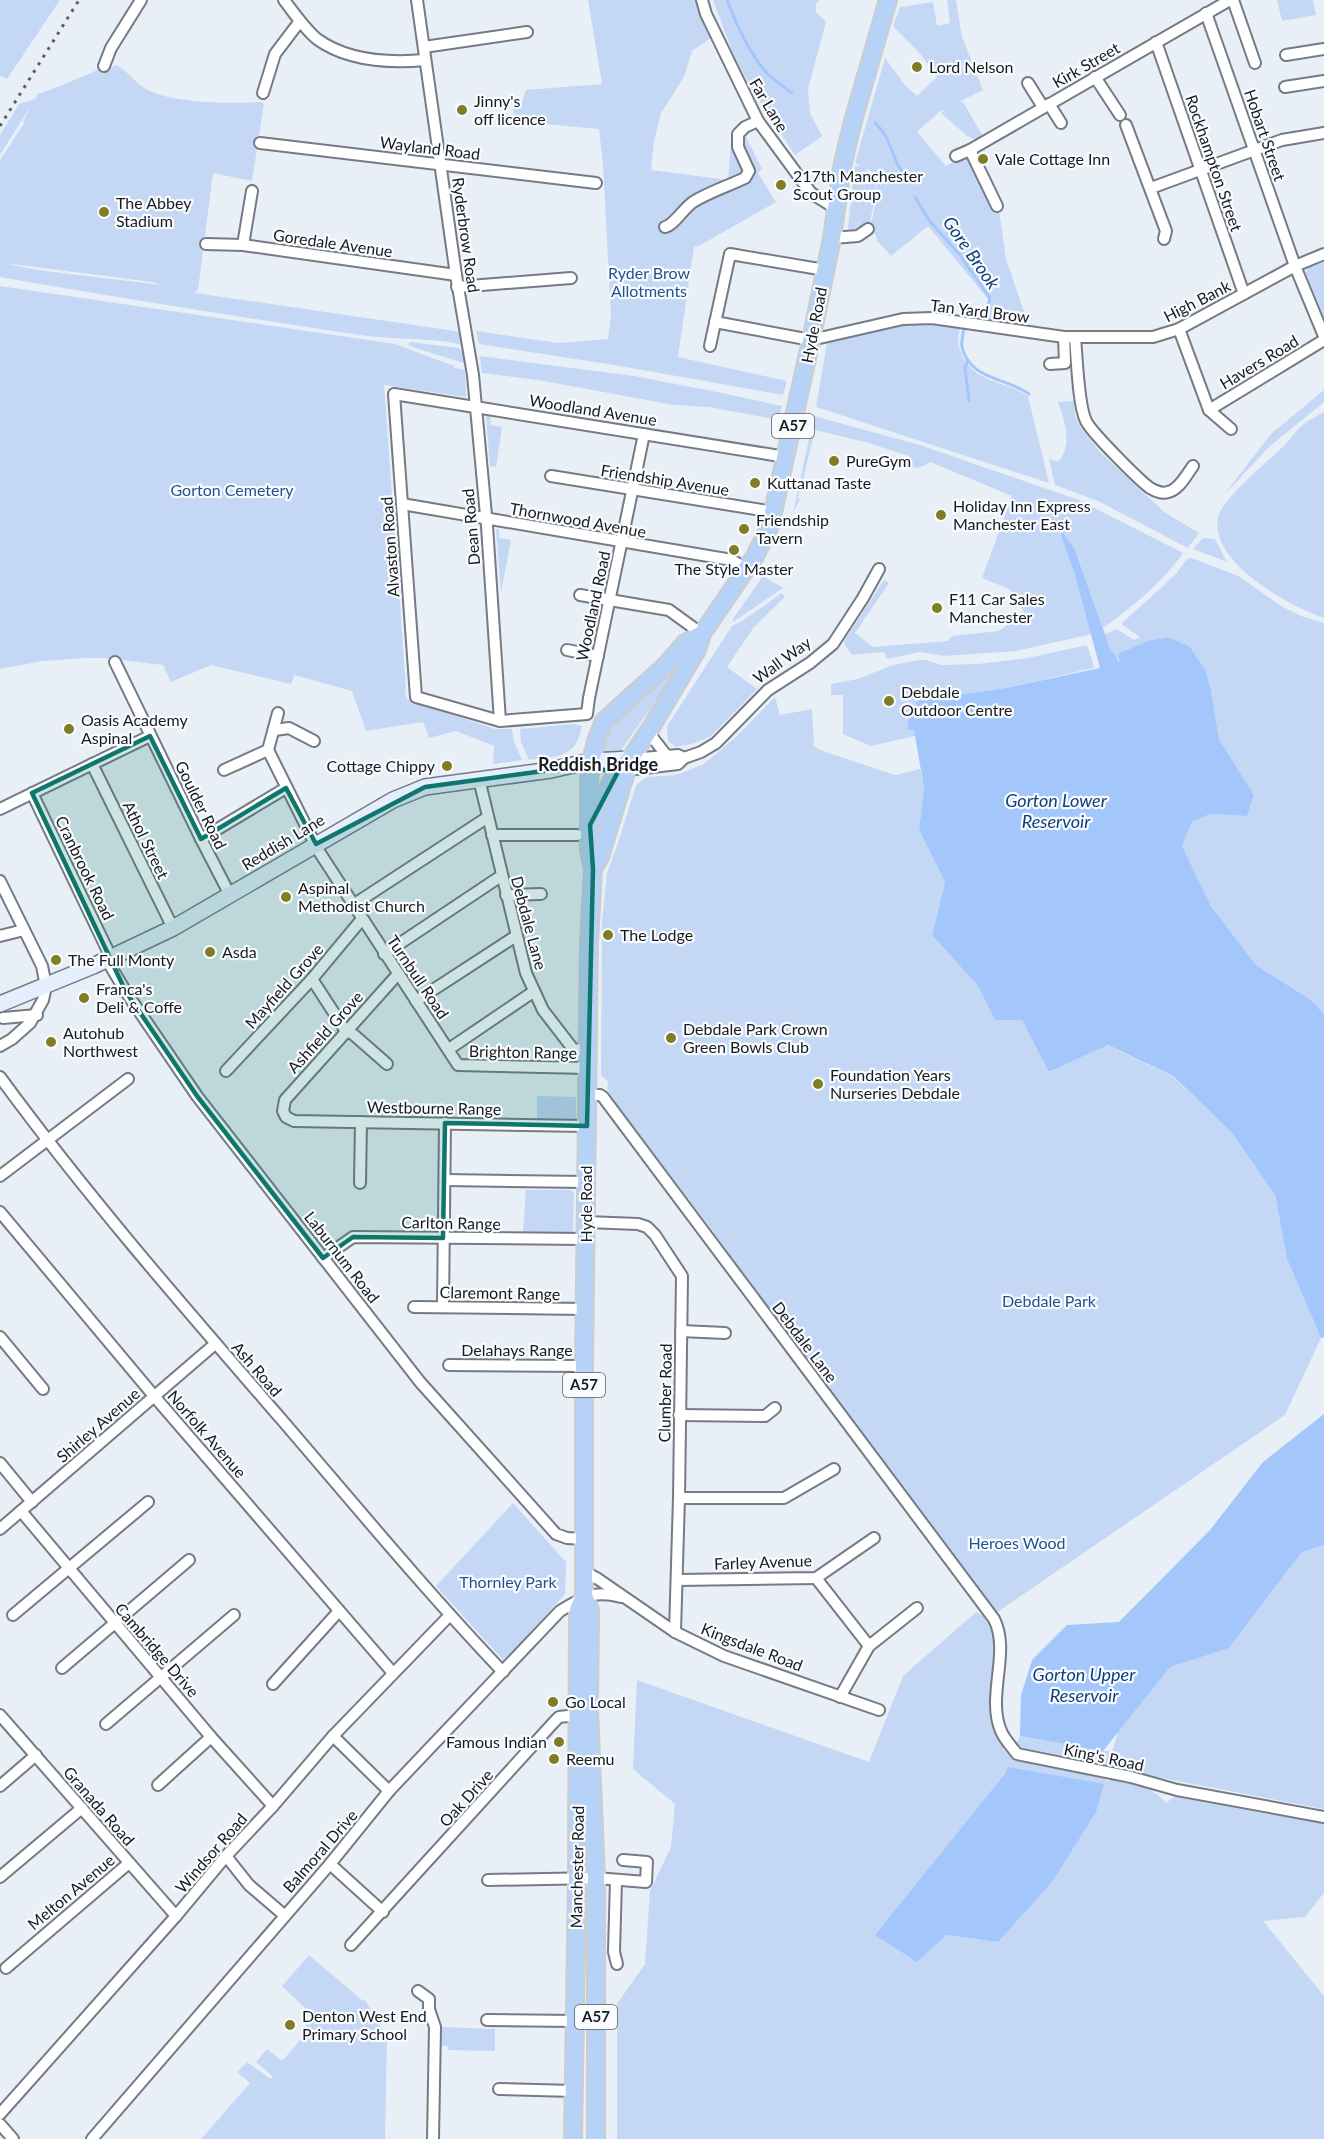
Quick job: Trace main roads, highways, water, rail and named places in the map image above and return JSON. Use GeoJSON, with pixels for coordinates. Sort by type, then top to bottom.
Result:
{"type":"FeatureCollection","features":[{"type":"Feature","properties":{"kind":"highway","name":"Hyde Road"},"geometry":{"type":"LineString","coordinates":[[593,869],[600,857],[625,766],[652,734],[671,693],[697,650],[702,634],[765,538],[774,512],[832,238],[835,208],[853,121],[888,0]]}},
{"type":"Feature","properties":{"kind":"highway","name":"Hyde Road"},"geometry":{"type":"LineString","coordinates":[[585,1539],[587,1095],[589,943],[593,869],[583,830],[588,761],[604,722],[665,666],[685,643],[702,634]]}},
{"type":"Feature","properties":{"kind":"highway","name":"A57"},"geometry":{"type":"LineString","coordinates":[[583,830],[625,766]]}},
{"type":"Feature","properties":{"kind":"highway","name":"Manchester Road"},"geometry":{"type":"LineString","coordinates":[[585,1539],[585,1596],[590,1610],[589,1710],[596,1878],[596,2139]]}},
{"type":"Feature","properties":{"kind":"highway","name":"Manchester Road"},"geometry":{"type":"LineString","coordinates":[[573,2139],[578,1610],[585,1596]]}},
{"type":"Feature","properties":{"kind":"main road","name":"Wall Way"},"geometry":{"type":"LineString","coordinates":[[588,761],[625,766]]}},
{"type":"Feature","properties":{"kind":"main road","name":"Reddish Lane"},"geometry":{"type":"LineString","coordinates":[[1,1010],[46,986],[173,928],[393,800],[425,787],[551,770],[588,761]]}},
{"type":"Feature","properties":{"kind":"water","name":"Gorton Lower Reservoir"},"geometry":{"type":"Polygon","coordinates":[[[1063,532],[1075,550],[1111,651],[1118,662],[1120,661],[1118,654],[1148,641],[1168,637],[1190,647],[1205,670],[1211,690],[1219,739],[1254,795],[1247,816],[1210,814],[1192,822],[1182,846],[1211,906],[1256,965],[1311,1000],[1324,1014],[1324,1337],[1321,1338],[1287,1259],[1275,1195],[1232,1133],[1173,1076],[1108,1045],[1049,1072],[1022,1020],[995,1020],[978,986],[932,935],[945,882],[919,830],[924,788],[914,730],[907,730],[909,714],[916,714],[918,706],[915,704],[924,694],[928,699],[1006,688],[1100,668],[1075,575],[1061,536],[1063,532]]]}},
{"type":"Feature","properties":{"kind":"water","name":"Gorton Upper Reservoir"},"geometry":{"type":"Polygon","coordinates":[[[1324,1414],[1324,1545],[1302,1552],[1229,1648],[1170,1667],[1103,1751],[1020,1736],[1021,1695],[1032,1660],[1067,1625],[1119,1622],[1210,1530],[1263,1462],[1324,1414]]]}},
{"type":"Feature","properties":{"kind":"water"},"geometry":{"type":"Polygon","coordinates":[[[1008,1767],[1104,1784],[1096,1812],[1052,1882],[998,1942],[946,1935],[917,1962],[875,1935],[1004,1775],[1008,1767]]]}},
{"type":"Feature","properties":{"kind":"waterway","name":"Gore Brook"},"geometry":{"type":"LineString","coordinates":[[727,0],[744,38],[760,65],[772,78],[792,93]]}},
{"type":"Feature","properties":{"kind":"waterway","name":"Gore Brook"},"geometry":{"type":"LineString","coordinates":[[875,123],[886,137],[897,163],[908,180]]}},
{"type":"Feature","properties":{"kind":"waterway","name":"Gore Brook"},"geometry":{"type":"LineString","coordinates":[[915,197],[928,219],[959,254],[990,298],[985,308],[968,316]]}},
{"type":"Feature","properties":{"kind":"waterway"},"geometry":{"type":"LineString","coordinates":[[964,328],[962,347],[972,366],[990,377],[1029,394]]}},
{"type":"Feature","properties":{"kind":"waterway","name":"Gore Brook"},"geometry":{"type":"LineString","coordinates":[[968,360],[965,368],[969,401]]}},
{"type":"Feature","properties":{"kind":"railway"},"geometry":{"type":"LineString","coordinates":[[0,126],[79,0]]}},
{"type":"Feature","properties":{"kind":"place","name":"Lord Nelson"},"geometry":{"type":"Point","coordinates":[917,67]}},
{"type":"Feature","properties":{"kind":"place","name":"Jinny's off licence"},"geometry":{"type":"Point","coordinates":[462,110]}},
{"type":"Feature","properties":{"kind":"place","name":"Vale Cottage Inn"},"geometry":{"type":"Point","coordinates":[983,159]}},
{"type":"Feature","properties":{"kind":"place","name":"217th Manchester Scout Group"},"geometry":{"type":"Point","coordinates":[781,185]}},
{"type":"Feature","properties":{"kind":"place","name":"The Abbey Stadium"},"geometry":{"type":"Point","coordinates":[104,212]}},
{"type":"Feature","properties":{"kind":"place","name":"PureGym"},"geometry":{"type":"Point","coordinates":[834,461]}},
{"type":"Feature","properties":{"kind":"place","name":"Kuttanad Taste"},"geometry":{"type":"Point","coordinates":[755,483]}},
{"type":"Feature","properties":{"kind":"place","name":"Holiday Inn Express Manchester East"},"geometry":{"type":"Point","coordinates":[941,515]}},
{"type":"Feature","properties":{"kind":"place","name":"Friendship Tavern"},"geometry":{"type":"Point","coordinates":[744,529]}},
{"type":"Feature","properties":{"kind":"place","name":"The Style Master"},"geometry":{"type":"Point","coordinates":[734,550]}},
{"type":"Feature","properties":{"kind":"place","name":"F11 Car Sales Manchester"},"geometry":{"type":"Point","coordinates":[937,608]}},
{"type":"Feature","properties":{"kind":"place","name":"Debdale Outdoor Centre"},"geometry":{"type":"Point","coordinates":[889,701]}},
{"type":"Feature","properties":{"kind":"place","name":"Oasis Academy Aspinal"},"geometry":{"type":"Point","coordinates":[69,729]}},
{"type":"Feature","properties":{"kind":"place","name":"Cottage Chippy"},"geometry":{"type":"Point","coordinates":[447,766]}},
{"type":"Feature","properties":{"kind":"place","name":"Aspinal Methodist Church"},"geometry":{"type":"Point","coordinates":[286,897]}},
{"type":"Feature","properties":{"kind":"place","name":"The Lodge"},"geometry":{"type":"Point","coordinates":[608,935]}},
{"type":"Feature","properties":{"kind":"place","name":"Asda"},"geometry":{"type":"Point","coordinates":[210,952]}},
{"type":"Feature","properties":{"kind":"place","name":"The Full Monty"},"geometry":{"type":"Point","coordinates":[56,960]}},
{"type":"Feature","properties":{"kind":"place","name":"Franca's Deli & Coffe"},"geometry":{"type":"Point","coordinates":[84,998]}},
{"type":"Feature","properties":{"kind":"place","name":"Debdale Park Crown Green Bowls Club"},"geometry":{"type":"Point","coordinates":[671,1038]}},
{"type":"Feature","properties":{"kind":"place","name":"Autohub Northwest"},"geometry":{"type":"Point","coordinates":[51,1042]}},
{"type":"Feature","properties":{"kind":"place","name":"Foundation Years Nurseries Debdale"},"geometry":{"type":"Point","coordinates":[818,1084]}},
{"type":"Feature","properties":{"kind":"place","name":"Go Local"},"geometry":{"type":"Point","coordinates":[553,1702]}},
{"type":"Feature","properties":{"kind":"place","name":"Famous Indian"},"geometry":{"type":"Point","coordinates":[559,1742]}},
{"type":"Feature","properties":{"kind":"place","name":"Reemu"},"geometry":{"type":"Point","coordinates":[554,1759]}},
{"type":"Feature","properties":{"kind":"place","name":"Denton West End Primary School"},"geometry":{"type":"Point","coordinates":[290,2025]}},
{"type":"Feature","properties":{"kind":"district","name":"Reddish Bridge"},"geometry":{"type":"Point","coordinates":[598,765]}},
{"type":"Feature","properties":{"kind":"park label","name":"Ryder Brow Allotments"},"geometry":{"type":"Point","coordinates":[649,282]}},
{"type":"Feature","properties":{"kind":"park label","name":"Gorton Cemetery"},"geometry":{"type":"Point","coordinates":[232,490]}},
{"type":"Feature","properties":{"kind":"park label","name":"Debdale Park"},"geometry":{"type":"Point","coordinates":[1049,1301]}},
{"type":"Feature","properties":{"kind":"park label","name":"Heroes Wood"},"geometry":{"type":"Point","coordinates":[1017,1543]}},
{"type":"Feature","properties":{"kind":"park label","name":"Thornley Park"},"geometry":{"type":"Point","coordinates":[508,1582]}}]}
